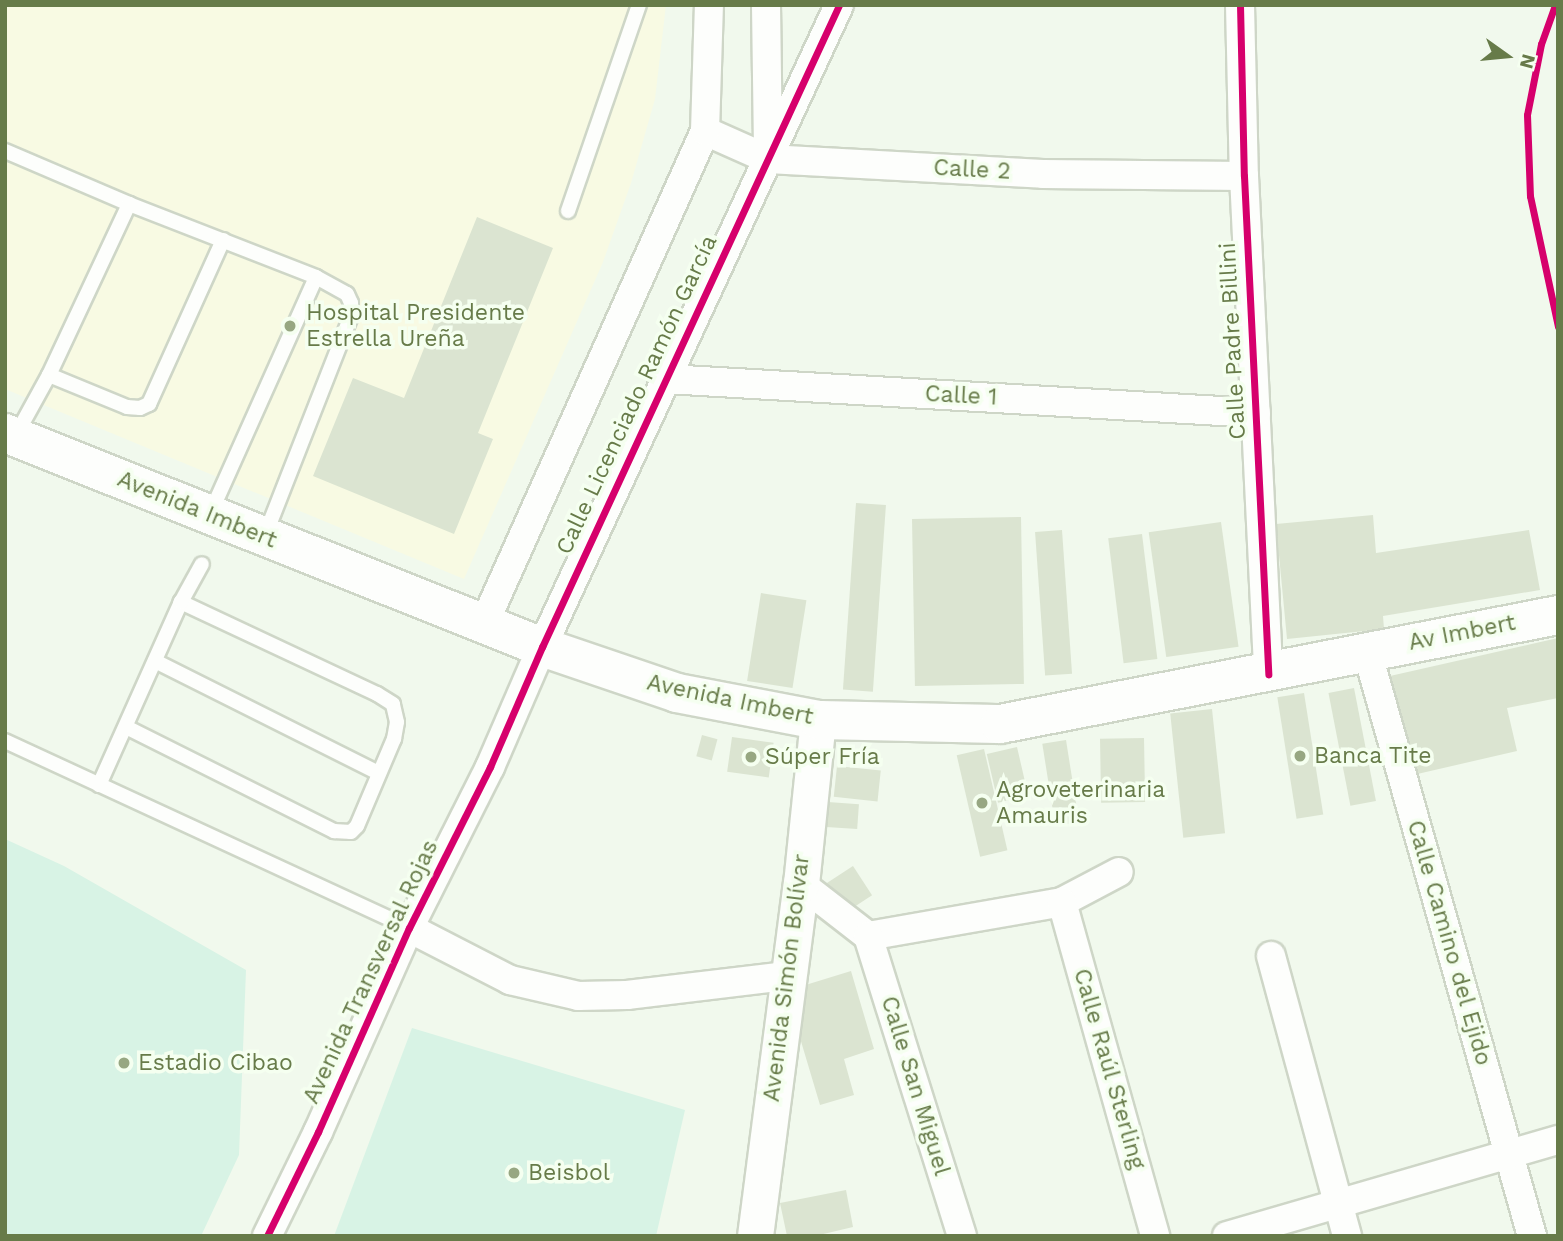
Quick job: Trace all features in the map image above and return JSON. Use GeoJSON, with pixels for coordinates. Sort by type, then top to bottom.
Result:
{"type":"FeatureCollection","features":[{"type":"Feature","properties":{"kind":"main road","name":"Avenida Imbert"},"geometry":{"type":"LineString","coordinates":[[10,435],[483,626],[542,647],[677,693],[818,720],[1000,724],[1268,674],[1367,651]]}},
{"type":"Feature","properties":{"kind":"main road","name":"Av Imbert"},"geometry":{"type":"LineString","coordinates":[[1367,651],[1558,615]]}},
{"type":"Feature","properties":{"kind":"street","name":"Calle Licenciado Ramón García"},"geometry":{"type":"LineString","coordinates":[[483,626],[705,131],[709,5]]}},
{"type":"Feature","properties":{"kind":"street","name":"Calle Licenciado Ramón García"},"geometry":{"type":"LineString","coordinates":[[542,647],[768,159],[766,5]]}},
{"type":"Feature","properties":{"kind":"street"},"geometry":{"type":"LineString","coordinates":[[768,159],[839,5]]}},
{"type":"Feature","properties":{"kind":"street","name":"Calle Padre Billini"},"geometry":{"type":"LineString","coordinates":[[1240,5],[1244,176],[1268,674]]}},
{"type":"Feature","properties":{"kind":"street","name":"Calle 2"},"geometry":{"type":"LineString","coordinates":[[705,131],[768,159],[1042,174],[1244,176]]}},
{"type":"Feature","properties":{"kind":"street","name":"Calle 1"},"geometry":{"type":"LineString","coordinates":[[666,379],[1256,413]]}},
{"type":"Feature","properties":{"kind":"street","name":"Avenida Transversal Rojas"},"geometry":{"type":"LineString","coordinates":[[267,1236],[318,1132],[409,928],[490,767],[542,647]]}},
{"type":"Feature","properties":{"kind":"street","name":"Calle Camino del Ejido"},"geometry":{"type":"LineString","coordinates":[[1367,651],[1532,1236]]}},
{"type":"Feature","properties":{"kind":"street","name":"Avenida Simón Bolívar"},"geometry":{"type":"LineString","coordinates":[[755,1236],[801,884],[818,720]]}},
{"type":"Feature","properties":{"kind":"street"},"geometry":{"type":"LineString","coordinates":[[801,884],[868,936],[1062,902],[1119,872]]}},
{"type":"Feature","properties":{"kind":"street","name":"Calle Raúl Sterling"},"geometry":{"type":"LineString","coordinates":[[1062,902],[1155,1236]]}},
{"type":"Feature","properties":{"kind":"street"},"geometry":{"type":"LineString","coordinates":[[409,928],[510,980],[579,996],[627,995],[787,976]]}},
{"type":"Feature","properties":{"kind":"street","name":"Calle San Miguel"},"geometry":{"type":"LineString","coordinates":[[868,936],[962,1236]]}},
{"type":"Feature","properties":{"kind":"street"},"geometry":{"type":"LineString","coordinates":[[1271,956],[1347,1236]]}},
{"type":"Feature","properties":{"kind":"street"},"geometry":{"type":"LineString","coordinates":[[1227,1236],[1558,1140]]}},
{"type":"Feature","properties":{"kind":"lane"},"geometry":{"type":"LineString","coordinates":[[568,211],[639,5]]}},
{"type":"Feature","properties":{"kind":"lane"},"geometry":{"type":"LineString","coordinates":[[5,151],[130,204],[316,277],[346,294],[351,303],[351,316],[264,537]]}},
{"type":"Feature","properties":{"kind":"lane"},"geometry":{"type":"LineString","coordinates":[[10,435],[49,374],[130,204]]}},
{"type":"Feature","properties":{"kind":"lane"},"geometry":{"type":"LineString","coordinates":[[49,374],[127,407],[140,408],[149,404],[223,240]]}},
{"type":"Feature","properties":{"kind":"lane"},"geometry":{"type":"LineString","coordinates":[[210,514],[316,277]]}},
{"type":"Feature","properties":{"kind":"lane"},"geometry":{"type":"LineString","coordinates":[[99,785],[181,602],[202,564]]}},
{"type":"Feature","properties":{"kind":"lane"},"geometry":{"type":"LineString","coordinates":[[126,727],[343,833],[357,826],[397,722],[393,705],[377,694],[181,602]]}},
{"type":"Feature","properties":{"kind":"lane"},"geometry":{"type":"LineString","coordinates":[[156,661],[379,773]]}},
{"type":"Feature","properties":{"kind":"lane"},"geometry":{"type":"LineString","coordinates":[[5,741],[409,928]]}},
{"type":"Feature","properties":{"kind":"shaded area","name":"Hospital Presidente Estrella Ureña"},"geometry":{"type":"Polygon","coordinates":[[[5,5],[666,5],[655,99],[631,183],[603,262],[464,579],[5,389],[5,5]]]}},
{"type":"Feature","properties":{"kind":"shaded area","name":"Estadio Cibao"},"geometry":{"type":"Polygon","coordinates":[[[5,839],[64,866],[246,970],[239,1155],[201,1236],[5,1236],[5,839]]]}},
{"type":"Feature","properties":{"kind":"shaded area","name":"Beisbol"},"geometry":{"type":"Polygon","coordinates":[[[412,1028],[685,1110],[656,1236],[334,1236],[412,1028]]]}},
{"type":"Feature","properties":{"kind":"building"},"geometry":{"type":"Polygon","coordinates":[[[477,217],[553,248],[478,433],[493,439],[454,534],[313,476],[353,378],[404,398],[477,217]]]}},
{"type":"Feature","properties":{"kind":"building"},"geometry":{"type":"Polygon","coordinates":[[[856,503],[886,505],[873,692],[843,690],[856,503]]]}},
{"type":"Feature","properties":{"kind":"building"},"geometry":{"type":"Polygon","coordinates":[[[1373,515],[1376,553],[1529,530],[1540,590],[1383,616],[1384,629],[1287,639],[1276,524],[1373,515]]]}},
{"type":"Feature","properties":{"kind":"building"},"geometry":{"type":"Polygon","coordinates":[[[1021,517],[1024,684],[915,686],[912,519],[1021,517]]]}},
{"type":"Feature","properties":{"kind":"building"},"geometry":{"type":"Polygon","coordinates":[[[1221,522],[1239,647],[1166,657],[1149,532],[1221,522]]]}},
{"type":"Feature","properties":{"kind":"building"},"geometry":{"type":"Polygon","coordinates":[[[1062,530],[1072,674],[1045,676],[1035,532],[1062,530]]]}},
{"type":"Feature","properties":{"kind":"building"},"geometry":{"type":"Polygon","coordinates":[[[1142,534],[1157,659],[1124,663],[1108,538],[1142,534]]]}},
{"type":"Feature","properties":{"kind":"building"},"geometry":{"type":"Polygon","coordinates":[[[761,593],[806,600],[793,688],[747,681],[761,593]]]}},
{"type":"Feature","properties":{"kind":"building"},"geometry":{"type":"Polygon","coordinates":[[[1558,638],[1558,698],[1507,708],[1517,751],[1413,775],[1390,676],[1558,638]]]}},
{"type":"Feature","properties":{"kind":"building"},"geometry":{"type":"Polygon","coordinates":[[[1354,688],[1376,801],[1350,806],[1328,693],[1354,688]]]}},
{"type":"Feature","properties":{"kind":"building","name":"Banca Tite"},"geometry":{"type":"Polygon","coordinates":[[[1304,693],[1323,814],[1297,819],[1277,697],[1304,693]]]}},
{"type":"Feature","properties":{"kind":"building"},"geometry":{"type":"Polygon","coordinates":[[[1212,709],[1225,833],[1183,838],[1170,713],[1212,709]]]}},
{"type":"Feature","properties":{"kind":"building"},"geometry":{"type":"Polygon","coordinates":[[[702,735],[717,739],[712,760],[696,756],[702,735]]]}},
{"type":"Feature","properties":{"kind":"building","name":"Súper Fría"},"geometry":{"type":"Polygon","coordinates":[[[732,737],[774,743],[769,778],[727,772],[732,737]]]}},
{"type":"Feature","properties":{"kind":"building"},"geometry":{"type":"Polygon","coordinates":[[[1144,738],[1145,802],[1101,803],[1100,739],[1144,738]]]}},
{"type":"Feature","properties":{"kind":"building"},"geometry":{"type":"Polygon","coordinates":[[[1066,740],[1079,822],[1055,826],[1042,744],[1066,740]]]}},
{"type":"Feature","properties":{"kind":"building"},"geometry":{"type":"Polygon","coordinates":[[[1017,747],[1028,796],[998,803],[987,754],[1017,747]]]}},
{"type":"Feature","properties":{"kind":"building","name":"Agroveterinaria Amauris"},"geometry":{"type":"Polygon","coordinates":[[[984,749],[1007,850],[980,857],[957,755],[984,749]]]}},
{"type":"Feature","properties":{"kind":"building"},"geometry":{"type":"Polygon","coordinates":[[[837,766],[881,771],[878,801],[834,797],[837,766]]]}},
{"type":"Feature","properties":{"kind":"building"},"geometry":{"type":"Polygon","coordinates":[[[828,802],[859,804],[857,829],[826,827],[828,802]]]}},
{"type":"Feature","properties":{"kind":"building"},"geometry":{"type":"Polygon","coordinates":[[[853,866],[872,895],[845,913],[826,883],[853,866]]]}},
{"type":"Feature","properties":{"kind":"building"},"geometry":{"type":"Polygon","coordinates":[[[851,971],[874,1049],[844,1059],[854,1095],[820,1105],[786,991],[851,971]]]}},
{"type":"Feature","properties":{"kind":"building"},"geometry":{"type":"Polygon","coordinates":[[[846,1190],[853,1227],[815,1236],[787,1236],[780,1203],[846,1190]]]}},
{"type":"Feature","properties":{"kind":"cycle path"},"geometry":{"type":"LineString","coordinates":[[267,1236],[318,1132],[409,928],[490,767],[542,647],[839,5]]}},
{"type":"Feature","properties":{"kind":"cycle path"},"geometry":{"type":"LineString","coordinates":[[1240,5],[1244,176],[1268,674]]}},
{"type":"Feature","properties":{"kind":"cycle path"},"geometry":{"type":"LineString","coordinates":[[1555,5],[1541,44],[1527,115],[1530,196],[1558,327]]}},
{"type":"Feature","properties":{"kind":"place","name":"Hospital Presidente Estrella Ureña"},"geometry":{"type":"Point","coordinates":[290,326]}},
{"type":"Feature","properties":{"kind":"place","name":"Banca Tite"},"geometry":{"type":"Point","coordinates":[1300,756]}},
{"type":"Feature","properties":{"kind":"place","name":"Súper Fría"},"geometry":{"type":"Point","coordinates":[751,757]}},
{"type":"Feature","properties":{"kind":"place","name":"Agroveterinaria Amauris"},"geometry":{"type":"Point","coordinates":[982,803]}},
{"type":"Feature","properties":{"kind":"place","name":"Estadio Cibao"},"geometry":{"type":"Point","coordinates":[124,1063]}},
{"type":"Feature","properties":{"kind":"place","name":"Beisbol"},"geometry":{"type":"Point","coordinates":[514,1173]}}]}
